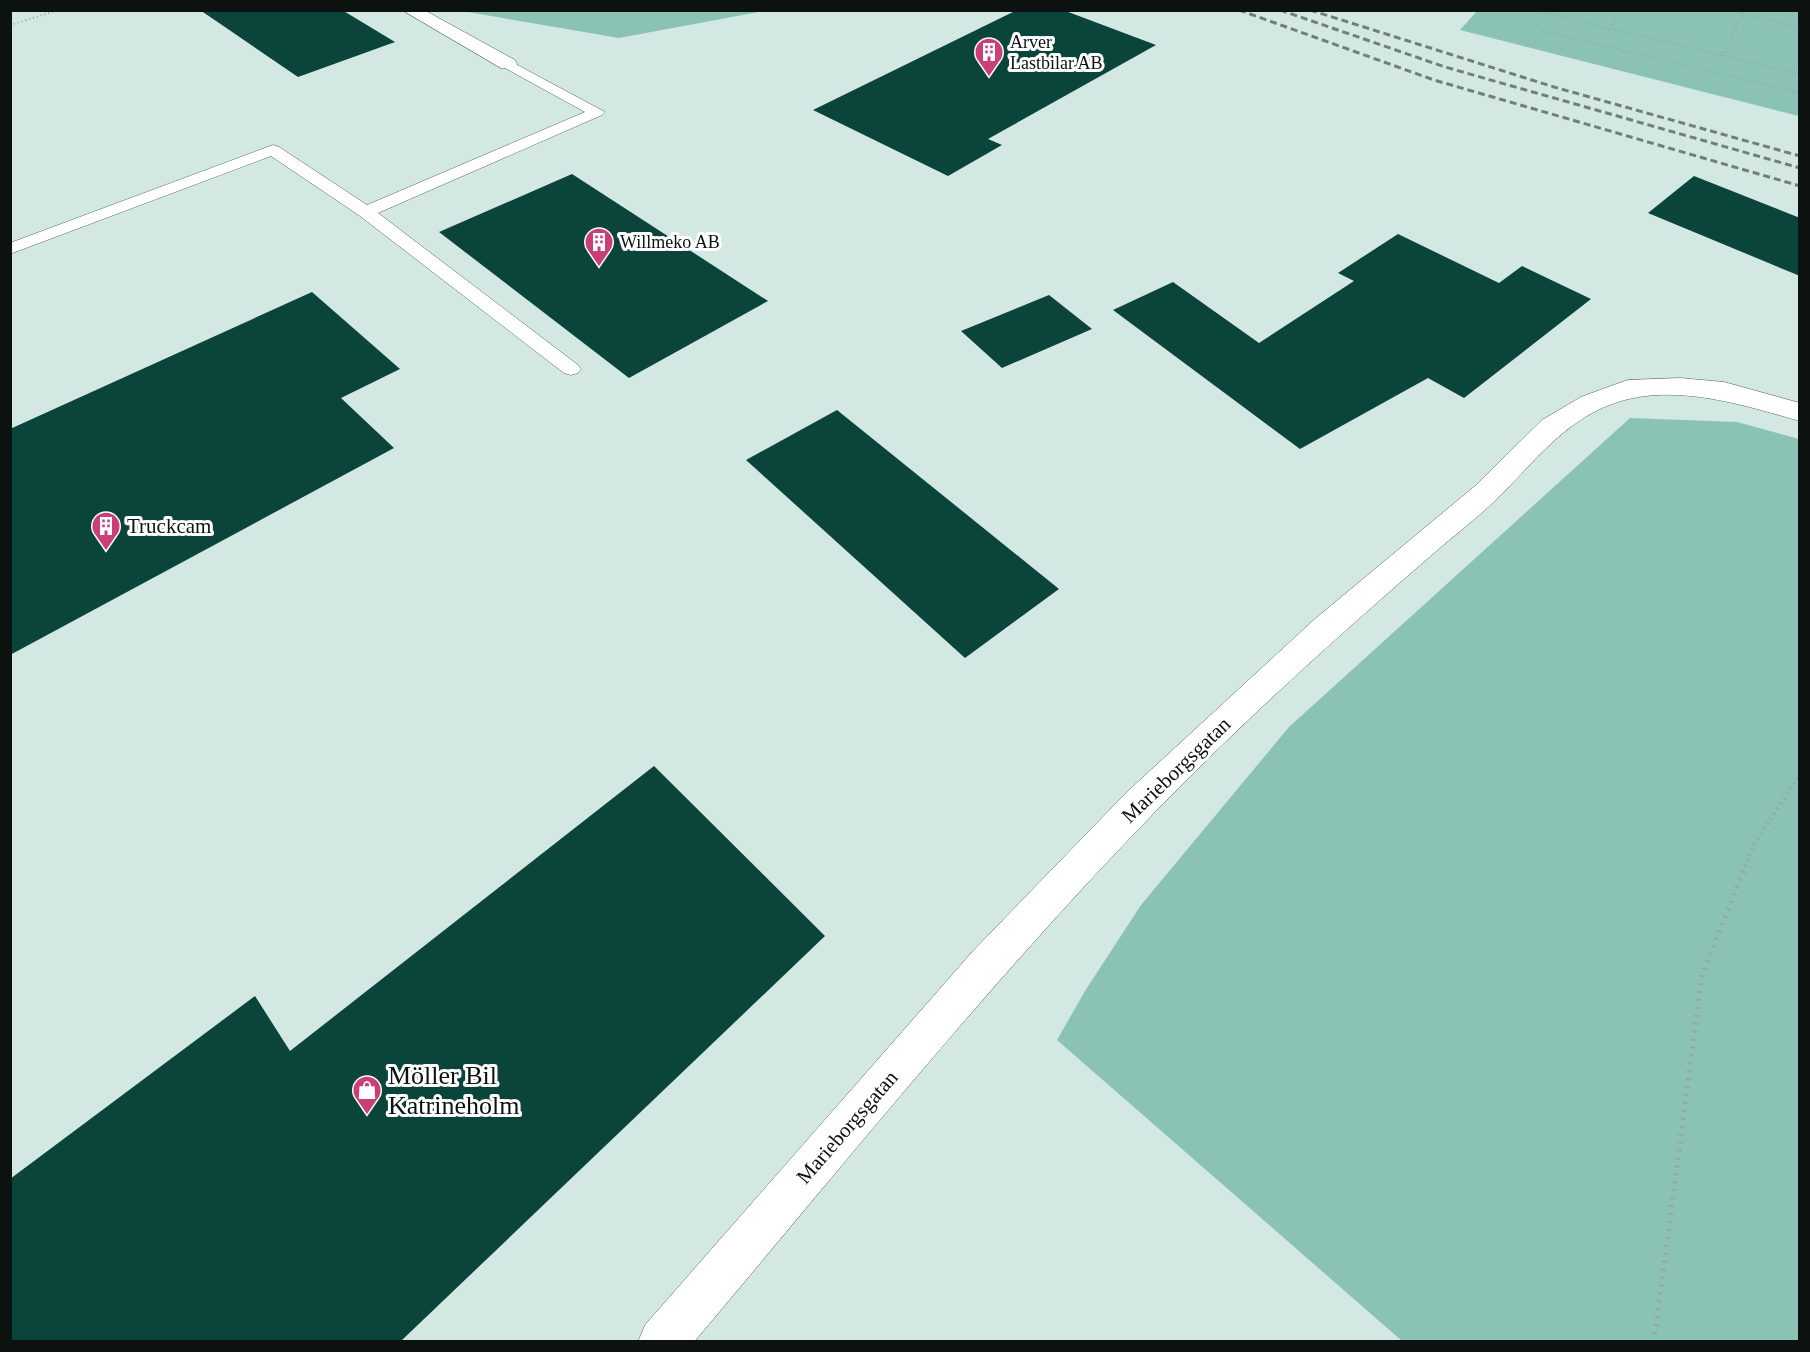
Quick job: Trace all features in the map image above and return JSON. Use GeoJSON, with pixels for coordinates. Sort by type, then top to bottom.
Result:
{"type":"FeatureCollection","features":[{"type":"Feature","properties":{"kind":"street"},"geometry":{"type":"LineString","coordinates":[[410,10],[508,64]]}},
{"type":"Feature","properties":{"kind":"street","name":"Marieborgsgatan"},"geometry":{"type":"LineString","coordinates":[[662,1341],[987,965],[1140,803],[1327,627],[1485,493],[1552,426],[1590,403],[1628,389],[1680,387],[1724,391],[1800,412]]}},
{"type":"Feature","properties":{"kind":"lane"},"geometry":{"type":"LineString","coordinates":[[366,212],[597,112],[508,64]]}},
{"type":"Feature","properties":{"kind":"lane"},"geometry":{"type":"LineString","coordinates":[[10,249],[273,150],[366,212],[571,369]]}},
{"type":"Feature","properties":{"kind":"path"},"geometry":{"type":"LineString","coordinates":[[10,25],[59,10]]}},
{"type":"Feature","properties":{"kind":"path"},"geometry":{"type":"LineString","coordinates":[[1533,10],[1800,74]]}},
{"type":"Feature","properties":{"kind":"path"},"geometry":{"type":"LineString","coordinates":[[1609,29],[1621,10]]}},
{"type":"Feature","properties":{"kind":"path"},"geometry":{"type":"LineString","coordinates":[[1728,10],[1800,27]]}},
{"type":"Feature","properties":{"kind":"path"},"geometry":{"type":"LineString","coordinates":[[1722,56],[1744,12]]}},
{"type":"Feature","properties":{"kind":"path"},"geometry":{"type":"LineString","coordinates":[[1543,31],[1800,93]]}},
{"type":"Feature","properties":{"kind":"path"},"geometry":{"type":"LineString","coordinates":[[1654,1341],[1702,975],[1754,844],[1800,775]]}},
{"type":"Feature","properties":{"kind":"green space"},"geometry":{"type":"Polygon","coordinates":[[[1478,10],[1799,11],[1799,116],[1460,30],[1478,10]]]}},
{"type":"Feature","properties":{"kind":"green space"},"geometry":{"type":"Polygon","coordinates":[[[462,11],[764,11],[619,38],[462,11]]]}},
{"type":"Feature","properties":{"kind":"green space"},"geometry":{"type":"Polygon","coordinates":[[[1630,418],[1737,422],[1799,439],[1799,1341],[1402,1341],[1057,1040],[1085,991],[1141,905],[1289,727],[1630,418]]]}},
{"type":"Feature","properties":{"kind":"building"},"geometry":{"type":"Polygon","coordinates":[[[200,10],[342,10],[395,42],[298,77],[200,10]]]}},
{"type":"Feature","properties":{"kind":"building","name":"Arver Lastbilar AB"},"geometry":{"type":"Polygon","coordinates":[[[1017,10],[1063,10],[1156,45],[988,139],[1002,145],[948,176],[813,110],[1017,10]]]}},
{"type":"Feature","properties":{"kind":"building","name":"Willmeko AB"},"geometry":{"type":"Polygon","coordinates":[[[572,174],[768,301],[629,378],[439,232],[572,174]]]}},
{"type":"Feature","properties":{"kind":"building"},"geometry":{"type":"Polygon","coordinates":[[[1694,176],[1800,218],[1800,276],[1648,213],[1694,176]]]}},
{"type":"Feature","properties":{"kind":"building"},"geometry":{"type":"Polygon","coordinates":[[[1398,234],[1499,283],[1522,266],[1591,299],[1464,398],[1428,378],[1300,449],[1113,310],[1173,282],[1259,343],[1354,281],[1338,273],[1398,234]]]}},
{"type":"Feature","properties":{"kind":"building","name":"Truckcam"},"geometry":{"type":"Polygon","coordinates":[[[312,292],[400,369],[341,398],[394,448],[10,655],[10,429],[312,292]]]}},
{"type":"Feature","properties":{"kind":"building"},"geometry":{"type":"Polygon","coordinates":[[[1049,295],[1092,329],[1002,368],[961,331],[1049,295]]]}},
{"type":"Feature","properties":{"kind":"building"},"geometry":{"type":"Polygon","coordinates":[[[837,410],[1059,589],[965,658],[746,460],[837,410]]]}},
{"type":"Feature","properties":{"kind":"building","name":"Möller Bil Katrineholm"},"geometry":{"type":"Polygon","coordinates":[[[654,766],[825,936],[401,1341],[10,1341],[10,1179],[255,996],[290,1051],[654,766]]]}},
{"type":"Feature","properties":{"kind":"railway"},"geometry":{"type":"LineString","coordinates":[[1239,10],[1434,80],[1800,186]]}},
{"type":"Feature","properties":{"kind":"railway"},"geometry":{"type":"LineString","coordinates":[[1280,10],[1445,67],[1800,168]]}},
{"type":"Feature","properties":{"kind":"railway"},"geometry":{"type":"LineString","coordinates":[[1310,10],[1554,87],[1800,156]]}},
{"type":"Feature","properties":{"kind":"place","name":"Arver Lastbilar AB"},"geometry":{"type":"Point","coordinates":[989,78]}},
{"type":"Feature","properties":{"kind":"place","name":"Willmeko AB"},"geometry":{"type":"Point","coordinates":[599,268]}},
{"type":"Feature","properties":{"kind":"place","name":"Truckcam"},"geometry":{"type":"Point","coordinates":[106,552]}},
{"type":"Feature","properties":{"kind":"place","name":"Möller Bil Katrineholm"},"geometry":{"type":"Point","coordinates":[367,1116]}}]}
